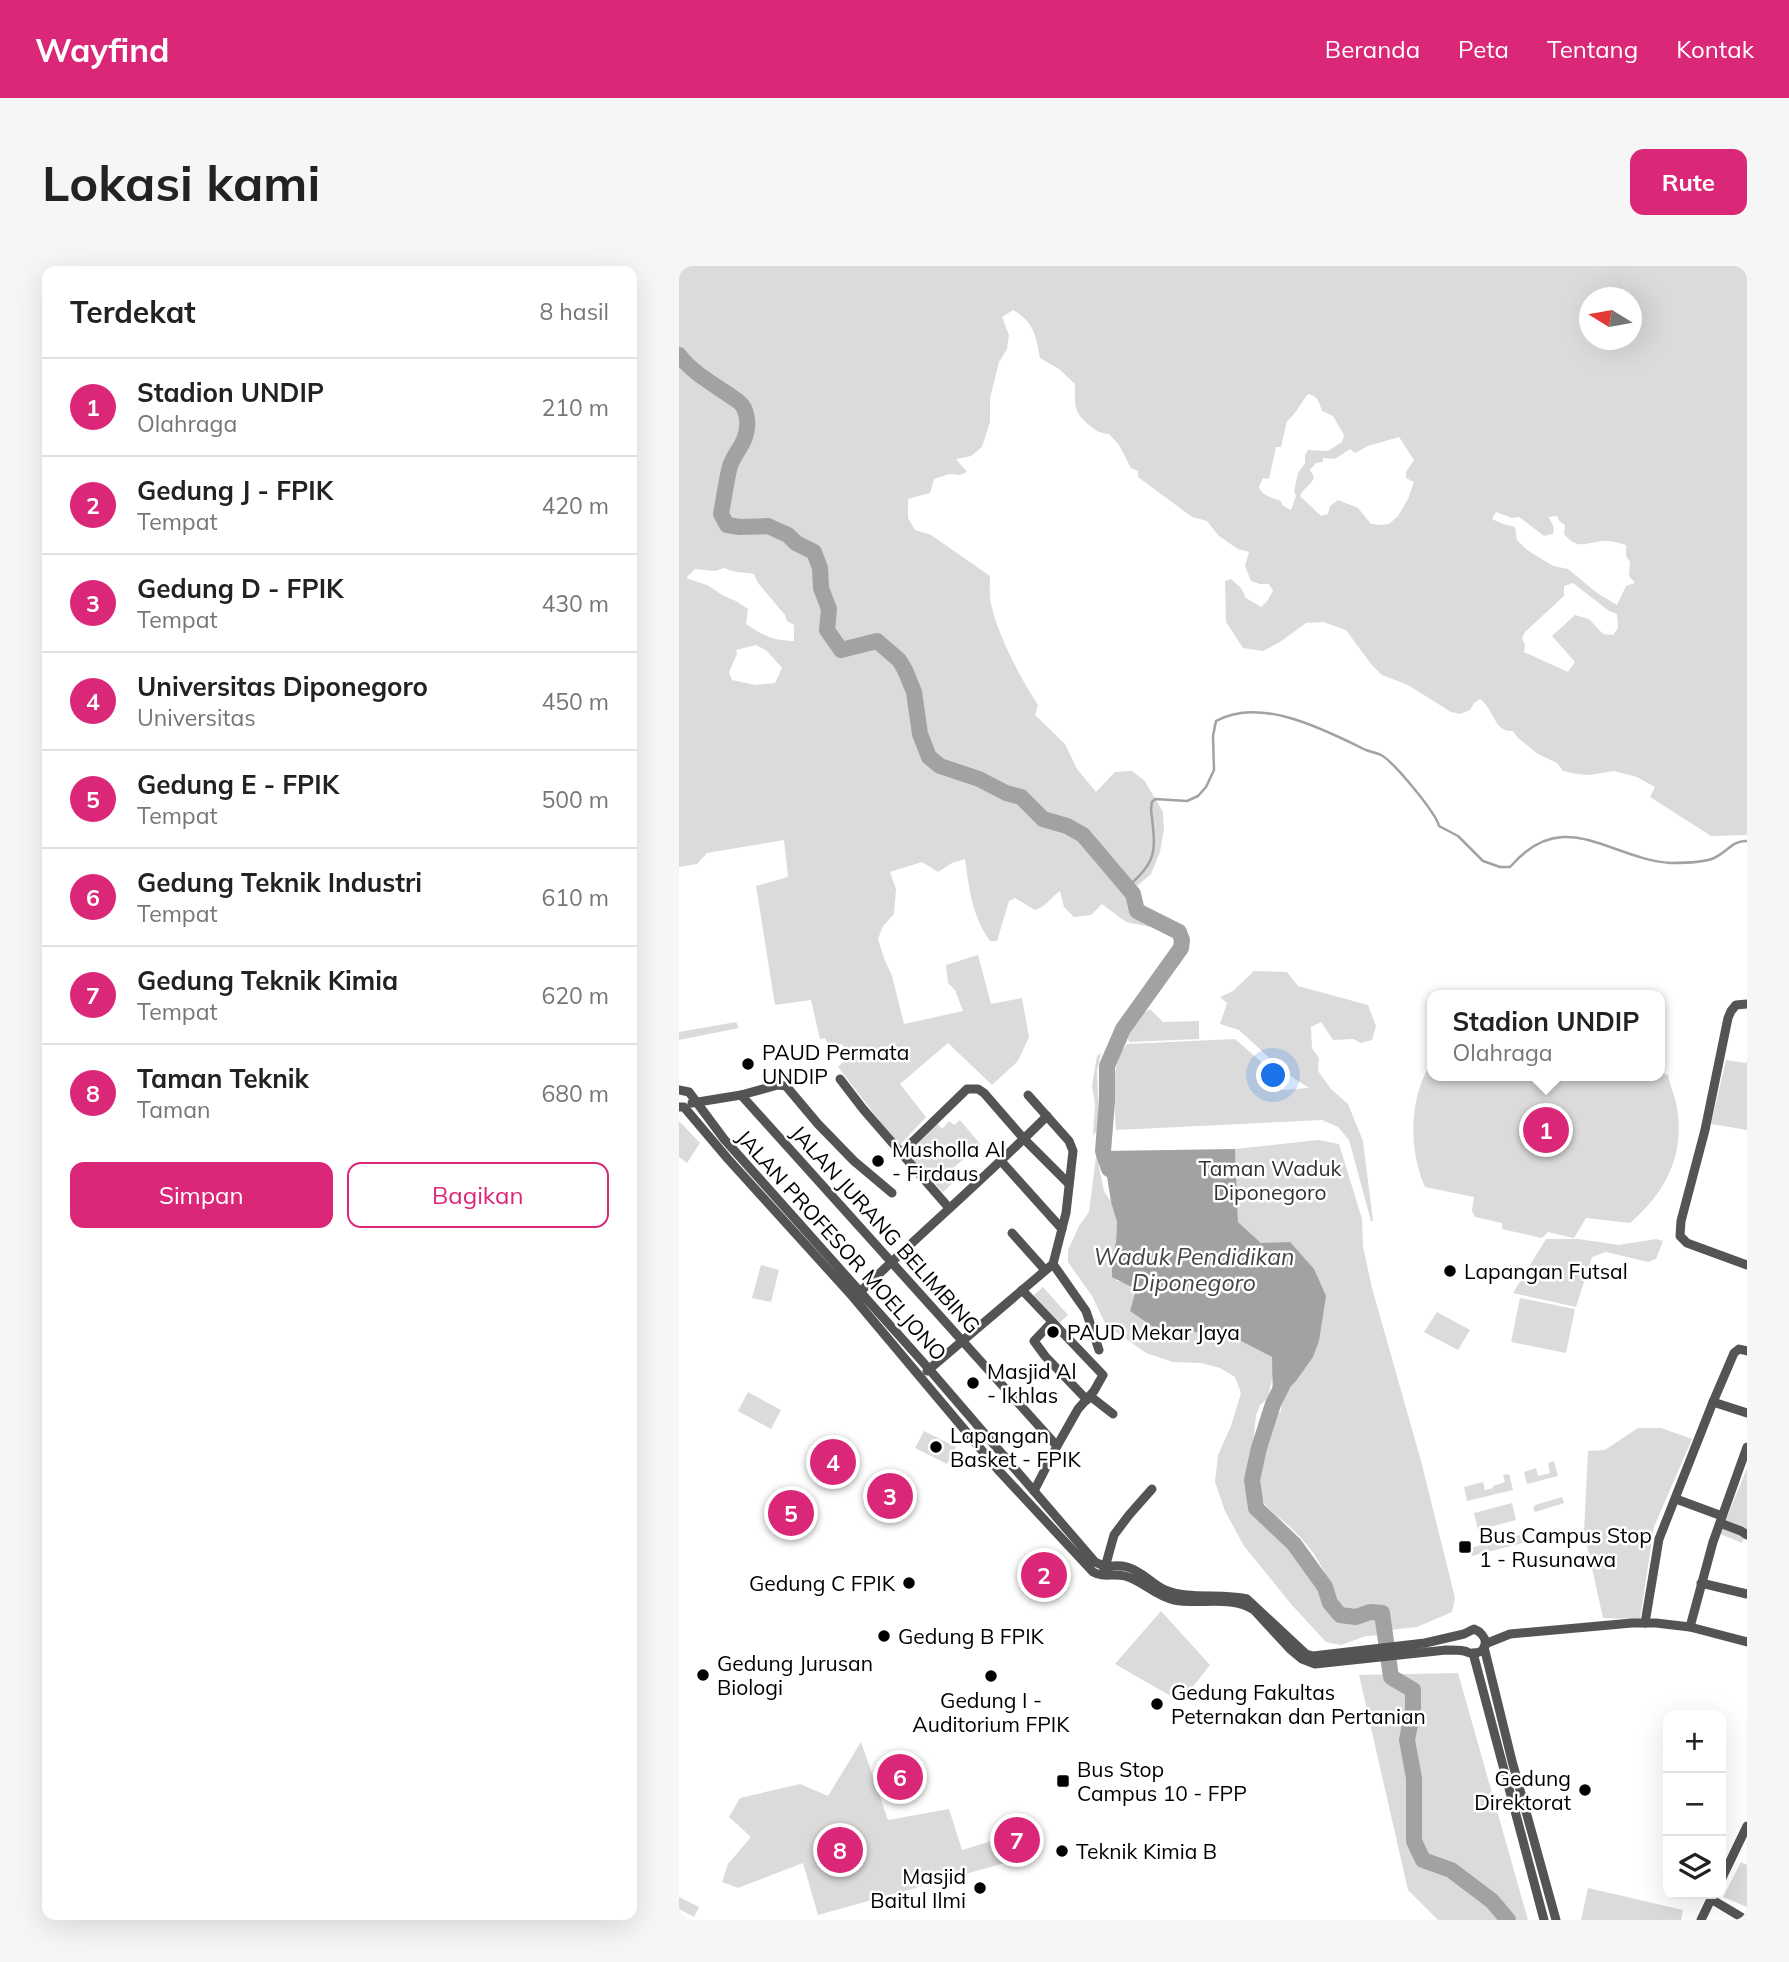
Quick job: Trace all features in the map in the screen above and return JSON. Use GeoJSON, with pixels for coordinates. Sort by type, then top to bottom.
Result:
{"type":"FeatureCollection","features":[{"type":"Feature","properties":{"kind":"street"},"geometry":{"type":"LineString","coordinates":[[1747,1004],[1736,1005],[1728,1018],[1705,1130],[1681,1221],[1680,1236],[1687,1243],[1747,1265]]}},
{"type":"Feature","properties":{"kind":"street"},"geometry":{"type":"LineString","coordinates":[[840,1079],[949,1208]]}},
{"type":"Feature","properties":{"kind":"street"},"geometry":{"type":"LineString","coordinates":[[892,1193],[854,1161],[786,1086],[778,1084],[682,1107],[857,1294],[920,1377],[1000,1472],[1093,1572],[1104,1571],[1126,1576],[1162,1592],[1237,1596],[1247,1599],[1306,1654],[1321,1660],[1428,1647],[1474,1629],[1484,1642],[1512,1761],[1556,1920]]}},
{"type":"Feature","properties":{"kind":"street"},"geometry":{"type":"LineString","coordinates":[[901,1153],[967,1088],[972,1088],[984,1093],[1024,1139],[1069,1184]]}},
{"type":"Feature","properties":{"kind":"street","name":"JALAN PROFESOR MOELJONO"},"geometry":{"type":"LineString","coordinates":[[679,1090],[687,1091],[724,1139],[857,1294],[929,1369],[1104,1571]]}},
{"type":"Feature","properties":{"kind":"street","name":"JALAN JURANG BELIMBING"},"geometry":{"type":"LineString","coordinates":[[741,1095],[1057,1446]]}},
{"type":"Feature","properties":{"kind":"street"},"geometry":{"type":"LineString","coordinates":[[920,1377],[1049,1267],[1066,1213],[1073,1151],[1072,1144],[1028,1095]]}},
{"type":"Feature","properties":{"kind":"street"},"geometry":{"type":"LineString","coordinates":[[857,1294],[1047,1116]]}},
{"type":"Feature","properties":{"kind":"street"},"geometry":{"type":"LineString","coordinates":[[1001,1161],[1062,1229]]}},
{"type":"Feature","properties":{"kind":"street"},"geometry":{"type":"LineString","coordinates":[[1012,1233],[1049,1267],[1086,1311],[1099,1350]]}},
{"type":"Feature","properties":{"kind":"street"},"geometry":{"type":"LineString","coordinates":[[1022,1290],[1103,1376],[1078,1409],[1034,1491]]}},
{"type":"Feature","properties":{"kind":"street"},"geometry":{"type":"LineString","coordinates":[[1052,1322],[1034,1341],[1045,1356],[1088,1398],[1114,1414]]}},
{"type":"Feature","properties":{"kind":"street"},"geometry":{"type":"LineString","coordinates":[[1645,1623],[1659,1539],[1734,1353],[1739,1349],[1747,1351]]}},
{"type":"Feature","properties":{"kind":"street"},"geometry":{"type":"LineString","coordinates":[[1713,1402],[1747,1413]]}},
{"type":"Feature","properties":{"kind":"street"},"geometry":{"type":"LineString","coordinates":[[1690,1627],[1701,1583],[1747,1447]]}},
{"type":"Feature","properties":{"kind":"street"},"geometry":{"type":"LineString","coordinates":[[1104,1571],[1114,1535],[1152,1489]]}},
{"type":"Feature","properties":{"kind":"street"},"geometry":{"type":"LineString","coordinates":[[1676,1499],[1747,1535]]}},
{"type":"Feature","properties":{"kind":"street"},"geometry":{"type":"LineString","coordinates":[[1701,1583],[1747,1594]]}},
{"type":"Feature","properties":{"kind":"street"},"geometry":{"type":"LineString","coordinates":[[1484,1642],[1510,1634],[1645,1623],[1690,1627],[1747,1642]]}},
{"type":"Feature","properties":{"kind":"street"},"geometry":{"type":"LineString","coordinates":[[1464,1634],[1462,1643],[1470,1652],[1544,1920]]}},
{"type":"Feature","properties":{"kind":"street"},"geometry":{"type":"LineString","coordinates":[[1428,1647],[1470,1652],[1481,1651],[1484,1642]]}},
{"type":"Feature","properties":{"kind":"street"},"geometry":{"type":"LineString","coordinates":[[1726,1870],[1747,1826]]}},
{"type":"Feature","properties":{"kind":"street"},"geometry":{"type":"LineString","coordinates":[[1701,1920],[1712,1899]]}},
{"type":"Feature","properties":{"kind":"street"},"geometry":{"type":"LineString","coordinates":[[1717,1899],[1745,1920]]}},
{"type":"Feature","properties":{"kind":"green space"},"geometry":{"type":"Polygon","coordinates":[[[679,266],[1747,266],[1747,835],[1711,836],[1650,797],[1655,787],[1637,777],[1614,771],[1589,775],[1563,771],[1557,763],[1538,754],[1513,731],[1507,731],[1498,725],[1480,699],[1470,710],[1460,714],[1451,712],[1408,685],[1382,675],[1346,630],[1323,622],[1306,623],[1263,651],[1243,648],[1226,622],[1225,581],[1231,579],[1241,588],[1246,598],[1261,607],[1273,591],[1269,584],[1251,581],[1245,566],[1249,552],[1229,543],[1218,535],[1207,521],[1192,517],[1138,477],[1138,471],[1131,468],[1119,445],[1109,434],[1096,430],[1080,416],[1076,407],[1075,384],[1059,369],[1040,358],[1033,330],[1026,319],[1013,310],[1002,317],[1009,335],[1007,349],[999,362],[990,398],[990,422],[982,447],[971,456],[956,459],[967,472],[934,479],[930,493],[908,499],[908,518],[915,530],[931,535],[990,576],[994,616],[1010,656],[1038,705],[1035,715],[1065,744],[1077,769],[1096,792],[1115,772],[1132,771],[1144,780],[1163,812],[1164,829],[1160,852],[1151,874],[1136,887],[1140,908],[1151,914],[1151,927],[1126,922],[1102,904],[1091,915],[1074,917],[1064,907],[1060,891],[1035,910],[1015,898],[1009,901],[997,941],[990,941],[975,912],[965,859],[938,872],[922,862],[890,872],[896,889],[894,914],[883,926],[878,939],[892,976],[904,1024],[963,1011],[955,990],[948,983],[946,965],[978,955],[991,1004],[1022,998],[1029,1037],[1018,1061],[992,1085],[948,1043],[900,1084],[926,1117],[899,1146],[838,1067],[849,1056],[842,1044],[828,1044],[825,1038],[820,1039],[811,1000],[775,1005],[756,886],[788,877],[784,840],[707,853],[697,864],[679,867],[679,266]],[[1308,394],[1287,421],[1281,447],[1276,447],[1269,479],[1263,478],[1259,487],[1265,495],[1281,501],[1282,505],[1291,510],[1296,496],[1294,491],[1298,473],[1305,463],[1308,450],[1328,451],[1342,442],[1344,435],[1333,416],[1322,411],[1316,398],[1308,394]],[[1399,437],[1368,446],[1355,453],[1350,449],[1335,459],[1323,458],[1323,462],[1316,463],[1310,470],[1313,480],[1300,496],[1321,516],[1328,514],[1330,506],[1338,500],[1358,508],[1371,524],[1389,524],[1398,516],[1408,499],[1414,482],[1406,478],[1406,472],[1414,460],[1399,437]],[[1496,512],[1492,519],[1515,527],[1517,540],[1527,550],[1553,566],[1568,569],[1597,593],[1617,605],[1626,586],[1635,583],[1629,576],[1630,562],[1626,556],[1626,545],[1608,541],[1577,544],[1564,534],[1565,525],[1557,516],[1549,517],[1554,528],[1553,534],[1544,536],[1519,517],[1512,518],[1496,512]],[[724,568],[715,571],[695,569],[686,578],[707,585],[748,609],[746,624],[758,632],[780,640],[794,641],[794,625],[787,621],[754,574],[724,568]],[[1573,583],[1564,586],[1564,596],[1525,632],[1522,638],[1524,652],[1568,672],[1575,662],[1552,636],[1575,615],[1589,619],[1603,634],[1613,635],[1618,628],[1617,614],[1609,611],[1573,583]],[[756,645],[736,650],[737,654],[729,672],[732,680],[755,685],[775,683],[782,668],[767,651],[756,645]]]}},
{"type":"Feature","properties":{"kind":"green space"},"geometry":{"type":"Polygon","coordinates":[[[1254,971],[1287,972],[1298,986],[1368,1005],[1376,1026],[1372,1040],[1361,1043],[1353,1039],[1333,1040],[1321,1022],[1311,1027],[1312,1048],[1319,1058],[1318,1071],[1331,1089],[1348,1104],[1363,1141],[1373,1221],[1349,1140],[1338,1127],[1322,1120],[1116,1130],[1115,1074],[1121,1053],[1127,1044],[1235,1039],[1281,1079],[1283,1090],[1309,1088],[1286,1073],[1239,1030],[1220,1024],[1227,1003],[1220,997],[1233,991],[1254,971]]]}},
{"type":"Feature","properties":{"kind":"green space"},"geometry":{"type":"Polygon","coordinates":[[[1150,1009],[1163,1022],[1199,1021],[1199,1039],[1129,1042],[1128,1038],[1137,1021],[1150,1009]]]}},
{"type":"Feature","properties":{"kind":"green space"},"geometry":{"type":"Polygon","coordinates":[[[736,1022],[739,1028],[679,1040],[679,1032],[736,1022]]]}},
{"type":"Feature","properties":{"kind":"green space"},"geometry":{"type":"Polygon","coordinates":[[[1101,1053],[1097,1071],[1100,1128],[1093,1135],[1095,1105],[1092,1085],[1097,1056],[1101,1053]]]}},
{"type":"Feature","properties":{"kind":"green space"},"geometry":{"type":"Polygon","coordinates":[[[1726,1060],[1746,1063],[1747,1060],[1747,1130],[1711,1124],[1726,1060]]]}},
{"type":"Feature","properties":{"kind":"green space"},"geometry":{"type":"Polygon","coordinates":[[[1427,1070],[1427,1081],[1665,1081],[1665,1074],[1668,1075],[1679,1124],[1675,1157],[1670,1171],[1654,1199],[1630,1223],[1586,1218],[1574,1238],[1548,1232],[1542,1238],[1502,1229],[1502,1223],[1475,1217],[1472,1211],[1474,1197],[1425,1187],[1416,1156],[1413,1123],[1427,1070]]]}},
{"type":"Feature","properties":{"kind":"green space"},"geometry":{"type":"Polygon","coordinates":[[[960,1120],[981,1145],[948,1172],[955,1181],[943,1192],[907,1156],[908,1150],[937,1123],[942,1129],[949,1121],[954,1125],[960,1120]]]}},
{"type":"Feature","properties":{"kind":"green space"},"geometry":{"type":"Polygon","coordinates":[[[679,1121],[700,1143],[687,1163],[679,1157],[679,1121]]]}},
{"type":"Feature","properties":{"kind":"green space","name":"Taman Waduk Diponegoro"},"geometry":{"type":"Polygon","coordinates":[[[1318,1140],[1339,1144],[1362,1219],[1363,1246],[1372,1288],[1421,1461],[1455,1598],[1452,1612],[1417,1627],[1390,1630],[1386,1608],[1368,1607],[1353,1612],[1336,1603],[1329,1582],[1313,1554],[1300,1537],[1266,1506],[1259,1491],[1263,1446],[1273,1419],[1281,1411],[1282,1395],[1308,1364],[1319,1341],[1261,1243],[1238,1222],[1235,1149],[1318,1140]]]}},
{"type":"Feature","properties":{"kind":"green space"},"geometry":{"type":"Polygon","coordinates":[[[1098,1141],[1101,1141],[1099,1167],[1104,1191],[1111,1202],[1117,1222],[1112,1258],[1117,1281],[1127,1285],[1135,1293],[1130,1311],[1166,1331],[1204,1333],[1239,1340],[1272,1357],[1274,1370],[1268,1398],[1260,1405],[1256,1415],[1249,1481],[1251,1512],[1289,1545],[1337,1617],[1361,1621],[1376,1617],[1381,1635],[1366,1636],[1341,1645],[1326,1642],[1244,1546],[1225,1511],[1215,1482],[1218,1455],[1231,1426],[1241,1393],[1235,1377],[1220,1368],[1201,1363],[1173,1362],[1146,1353],[1106,1325],[1092,1296],[1068,1262],[1068,1250],[1089,1212],[1098,1141]]]}},
{"type":"Feature","properties":{"kind":"green space"},"geometry":{"type":"Polygon","coordinates":[[[1546,1239],[1578,1239],[1619,1245],[1656,1239],[1663,1241],[1656,1259],[1648,1262],[1606,1252],[1592,1257],[1576,1307],[1513,1293],[1546,1239]]]}},
{"type":"Feature","properties":{"kind":"green space"},"geometry":{"type":"Polygon","coordinates":[[[761,1265],[779,1270],[771,1302],[752,1298],[761,1265]]]}},
{"type":"Feature","properties":{"kind":"green space"},"geometry":{"type":"Polygon","coordinates":[[[1043,1287],[1068,1315],[1058,1324],[1033,1296],[1043,1287]]]}},
{"type":"Feature","properties":{"kind":"green space"},"geometry":{"type":"Polygon","coordinates":[[[1520,1298],[1575,1309],[1566,1353],[1511,1342],[1520,1298]]]}},
{"type":"Feature","properties":{"kind":"green space"},"geometry":{"type":"Polygon","coordinates":[[[1437,1312],[1470,1330],[1458,1350],[1424,1332],[1437,1312]]]}},
{"type":"Feature","properties":{"kind":"green space"},"geometry":{"type":"Polygon","coordinates":[[[748,1392],[781,1410],[771,1429],[738,1411],[748,1392]]]}},
{"type":"Feature","properties":{"kind":"green space"},"geometry":{"type":"Polygon","coordinates":[[[1638,1428],[1661,1428],[1692,1439],[1654,1527],[1640,1619],[1603,1618],[1584,1532],[1588,1451],[1605,1450],[1638,1428]]]}},
{"type":"Feature","properties":{"kind":"green space","name":"Lapangan Basket - FPIK"},"geometry":{"type":"Polygon","coordinates":[[[924,1431],[956,1447],[947,1464],[915,1448],[924,1431]]]}},
{"type":"Feature","properties":{"kind":"green space"},"geometry":{"type":"Polygon","coordinates":[[[1554,1461],[1558,1476],[1527,1484],[1524,1472],[1536,1468],[1538,1476],[1550,1473],[1548,1463],[1554,1461]]]}},
{"type":"Feature","properties":{"kind":"green space"},"geometry":{"type":"Polygon","coordinates":[[[1747,1468],[1747,1531],[1742,1543],[1720,1534],[1747,1468]]]}},
{"type":"Feature","properties":{"kind":"green space"},"geometry":{"type":"Polygon","coordinates":[[[1509,1474],[1513,1490],[1467,1501],[1464,1487],[1483,1482],[1485,1490],[1493,1488],[1505,1482],[1503,1475],[1509,1474]]]}},
{"type":"Feature","properties":{"kind":"green space"},"geometry":{"type":"Polygon","coordinates":[[[1562,1497],[1564,1503],[1535,1512],[1533,1508],[1535,1505],[1562,1497]]]}},
{"type":"Feature","properties":{"kind":"green space"},"geometry":{"type":"Polygon","coordinates":[[[1512,1503],[1516,1520],[1478,1530],[1474,1513],[1512,1503]]]}},
{"type":"Feature","properties":{"kind":"green space"},"geometry":{"type":"Polygon","coordinates":[[[1524,1534],[1526,1542],[1472,1556],[1470,1548],[1524,1534]]]}},
{"type":"Feature","properties":{"kind":"green space"},"geometry":{"type":"Polygon","coordinates":[[[1161,1611],[1210,1665],[1181,1702],[1115,1664],[1161,1611]]]}},
{"type":"Feature","properties":{"kind":"green space"},"geometry":{"type":"Polygon","coordinates":[[[1458,1673],[1528,1920],[1438,1920],[1408,1890],[1359,1675],[1458,1673]]]}},
{"type":"Feature","properties":{"kind":"green space"},"geometry":{"type":"Polygon","coordinates":[[[861,1742],[888,1820],[949,1809],[962,1850],[998,1839],[1005,1863],[818,1915],[803,1863],[738,1888],[722,1882],[728,1864],[751,1837],[729,1817],[740,1798],[800,1784],[828,1796],[861,1742]]]}},
{"type":"Feature","properties":{"kind":"green space"},"geometry":{"type":"Polygon","coordinates":[[[1741,1862],[1747,1865],[1747,1907],[1726,1898],[1726,1891],[1741,1862]]]}},
{"type":"Feature","properties":{"kind":"green space"},"geometry":{"type":"Polygon","coordinates":[[[1588,1888],[1683,1910],[1681,1920],[1581,1920],[1588,1888]]]}},
{"type":"Feature","properties":{"kind":"green space"},"geometry":{"type":"Polygon","coordinates":[[[679,1897],[699,1907],[694,1917],[679,1909],[679,1897]]]}},
{"type":"Feature","properties":{"kind":"water","name":"Waduk Pendidikan Diponegoro"},"geometry":{"type":"Polygon","coordinates":[[[1235,1149],[1238,1222],[1261,1243],[1290,1242],[1314,1269],[1326,1296],[1319,1341],[1313,1357],[1296,1381],[1273,1404],[1272,1357],[1239,1340],[1204,1333],[1156,1329],[1130,1311],[1135,1293],[1131,1287],[1112,1277],[1117,1222],[1103,1151],[1235,1149]]]}},
{"type":"Feature","properties":{"kind":"waterway"},"geometry":{"type":"LineString","coordinates":[[679,355],[699,375],[739,402],[746,413],[746,433],[730,466],[721,514],[727,525],[768,526],[814,552],[820,568],[821,588],[829,609],[827,630],[841,650],[877,641],[899,660],[914,692],[920,734],[929,757],[940,766],[1021,797],[1043,819],[1067,826],[1083,835],[1133,894],[1137,911],[1179,932],[1181,948],[1123,1029],[1107,1066],[1103,1151],[1109,1169]]}},
{"type":"Feature","properties":{"kind":"waterway"},"geometry":{"type":"LineString","coordinates":[[1127,887],[1145,869],[1153,852],[1152,802],[1155,799],[1187,801],[1198,796],[1214,770],[1213,736],[1216,721],[1234,714],[1253,712],[1272,714],[1312,725],[1381,755],[1414,788],[1431,810],[1439,826],[1458,836],[1483,861],[1500,867],[1510,867],[1530,849],[1549,839],[1568,837],[1587,840],[1648,859],[1671,863],[1709,860],[1734,845],[1747,841]]}},
{"type":"Feature","properties":{"kind":"waterway"},"geometry":{"type":"LineString","coordinates":[[1282,1386],[1273,1404],[1252,1480],[1256,1508],[1294,1544],[1325,1587],[1330,1603],[1340,1615],[1356,1617],[1370,1612],[1382,1613],[1391,1677],[1413,1690],[1413,1709],[1407,1740],[1414,1778],[1414,1841],[1423,1860],[1451,1870],[1492,1901],[1508,1920]]}},
{"type":"Feature","properties":{"kind":"place","name":"PAUD Permata UNDIP"},"geometry":{"type":"Point","coordinates":[748,1064]}},
{"type":"Feature","properties":{"kind":"place","name":"Stadion UNDIP"},"geometry":{"type":"Point","coordinates":[1546,1130]}},
{"type":"Feature","properties":{"kind":"place","name":"Musholla Al - Firdaus"},"geometry":{"type":"Point","coordinates":[878,1161]}},
{"type":"Feature","properties":{"kind":"place","name":"Lapangan Futsal"},"geometry":{"type":"Point","coordinates":[1450,1271]}},
{"type":"Feature","properties":{"kind":"place","name":"PAUD Mekar Jaya"},"geometry":{"type":"Point","coordinates":[1053,1332]}},
{"type":"Feature","properties":{"kind":"place","name":"Masjid Al - Ikhlas"},"geometry":{"type":"Point","coordinates":[973,1383]}},
{"type":"Feature","properties":{"kind":"place","name":"Lapangan Basket - FPIK"},"geometry":{"type":"Point","coordinates":[936,1447]}},
{"type":"Feature","properties":{"kind":"place","name":"Universitas Diponegoro"},"geometry":{"type":"Point","coordinates":[833,1462]}},
{"type":"Feature","properties":{"kind":"place","name":"Gedung D - FPIK"},"geometry":{"type":"Point","coordinates":[890,1496]}},
{"type":"Feature","properties":{"kind":"place","name":"Gedung E - FPIK"},"geometry":{"type":"Point","coordinates":[791,1513]}},
{"type":"Feature","properties":{"kind":"place","name":"Bus Campus Stop 1 - Rusunawa"},"geometry":{"type":"Point","coordinates":[1465,1547]}},
{"type":"Feature","properties":{"kind":"place","name":"Gedung J - FPIK"},"geometry":{"type":"Point","coordinates":[1044,1575]}},
{"type":"Feature","properties":{"kind":"place","name":"Gedung C FPIK"},"geometry":{"type":"Point","coordinates":[909,1583]}},
{"type":"Feature","properties":{"kind":"place","name":"Gedung B FPIK"},"geometry":{"type":"Point","coordinates":[884,1636]}},
{"type":"Feature","properties":{"kind":"place","name":"Gedung Jurusan Biologi"},"geometry":{"type":"Point","coordinates":[703,1675]}},
{"type":"Feature","properties":{"kind":"place","name":"Gedung I - Auditorium FPIK"},"geometry":{"type":"Point","coordinates":[991,1676]}},
{"type":"Feature","properties":{"kind":"place","name":"Gedung Fakultas Peternakan dan Pertanian"},"geometry":{"type":"Point","coordinates":[1157,1704]}},
{"type":"Feature","properties":{"kind":"place","name":"Gedung Teknik Industri"},"geometry":{"type":"Point","coordinates":[900,1777]}},
{"type":"Feature","properties":{"kind":"place","name":"Bus Stop Campus 10 - FPP"},"geometry":{"type":"Point","coordinates":[1063,1781]}},
{"type":"Feature","properties":{"kind":"place","name":"Gedung Direktorat"},"geometry":{"type":"Point","coordinates":[1585,1790]}},
{"type":"Feature","properties":{"kind":"place","name":"Gedung Teknik Kimia"},"geometry":{"type":"Point","coordinates":[1017,1840]}},
{"type":"Feature","properties":{"kind":"place","name":"Taman Teknik"},"geometry":{"type":"Point","coordinates":[840,1850]}},
{"type":"Feature","properties":{"kind":"place","name":"Teknik Kimia B"},"geometry":{"type":"Point","coordinates":[1062,1851]}},
{"type":"Feature","properties":{"kind":"place","name":"Masjid Baitul Ilmi"},"geometry":{"type":"Point","coordinates":[980,1888]}}]}
